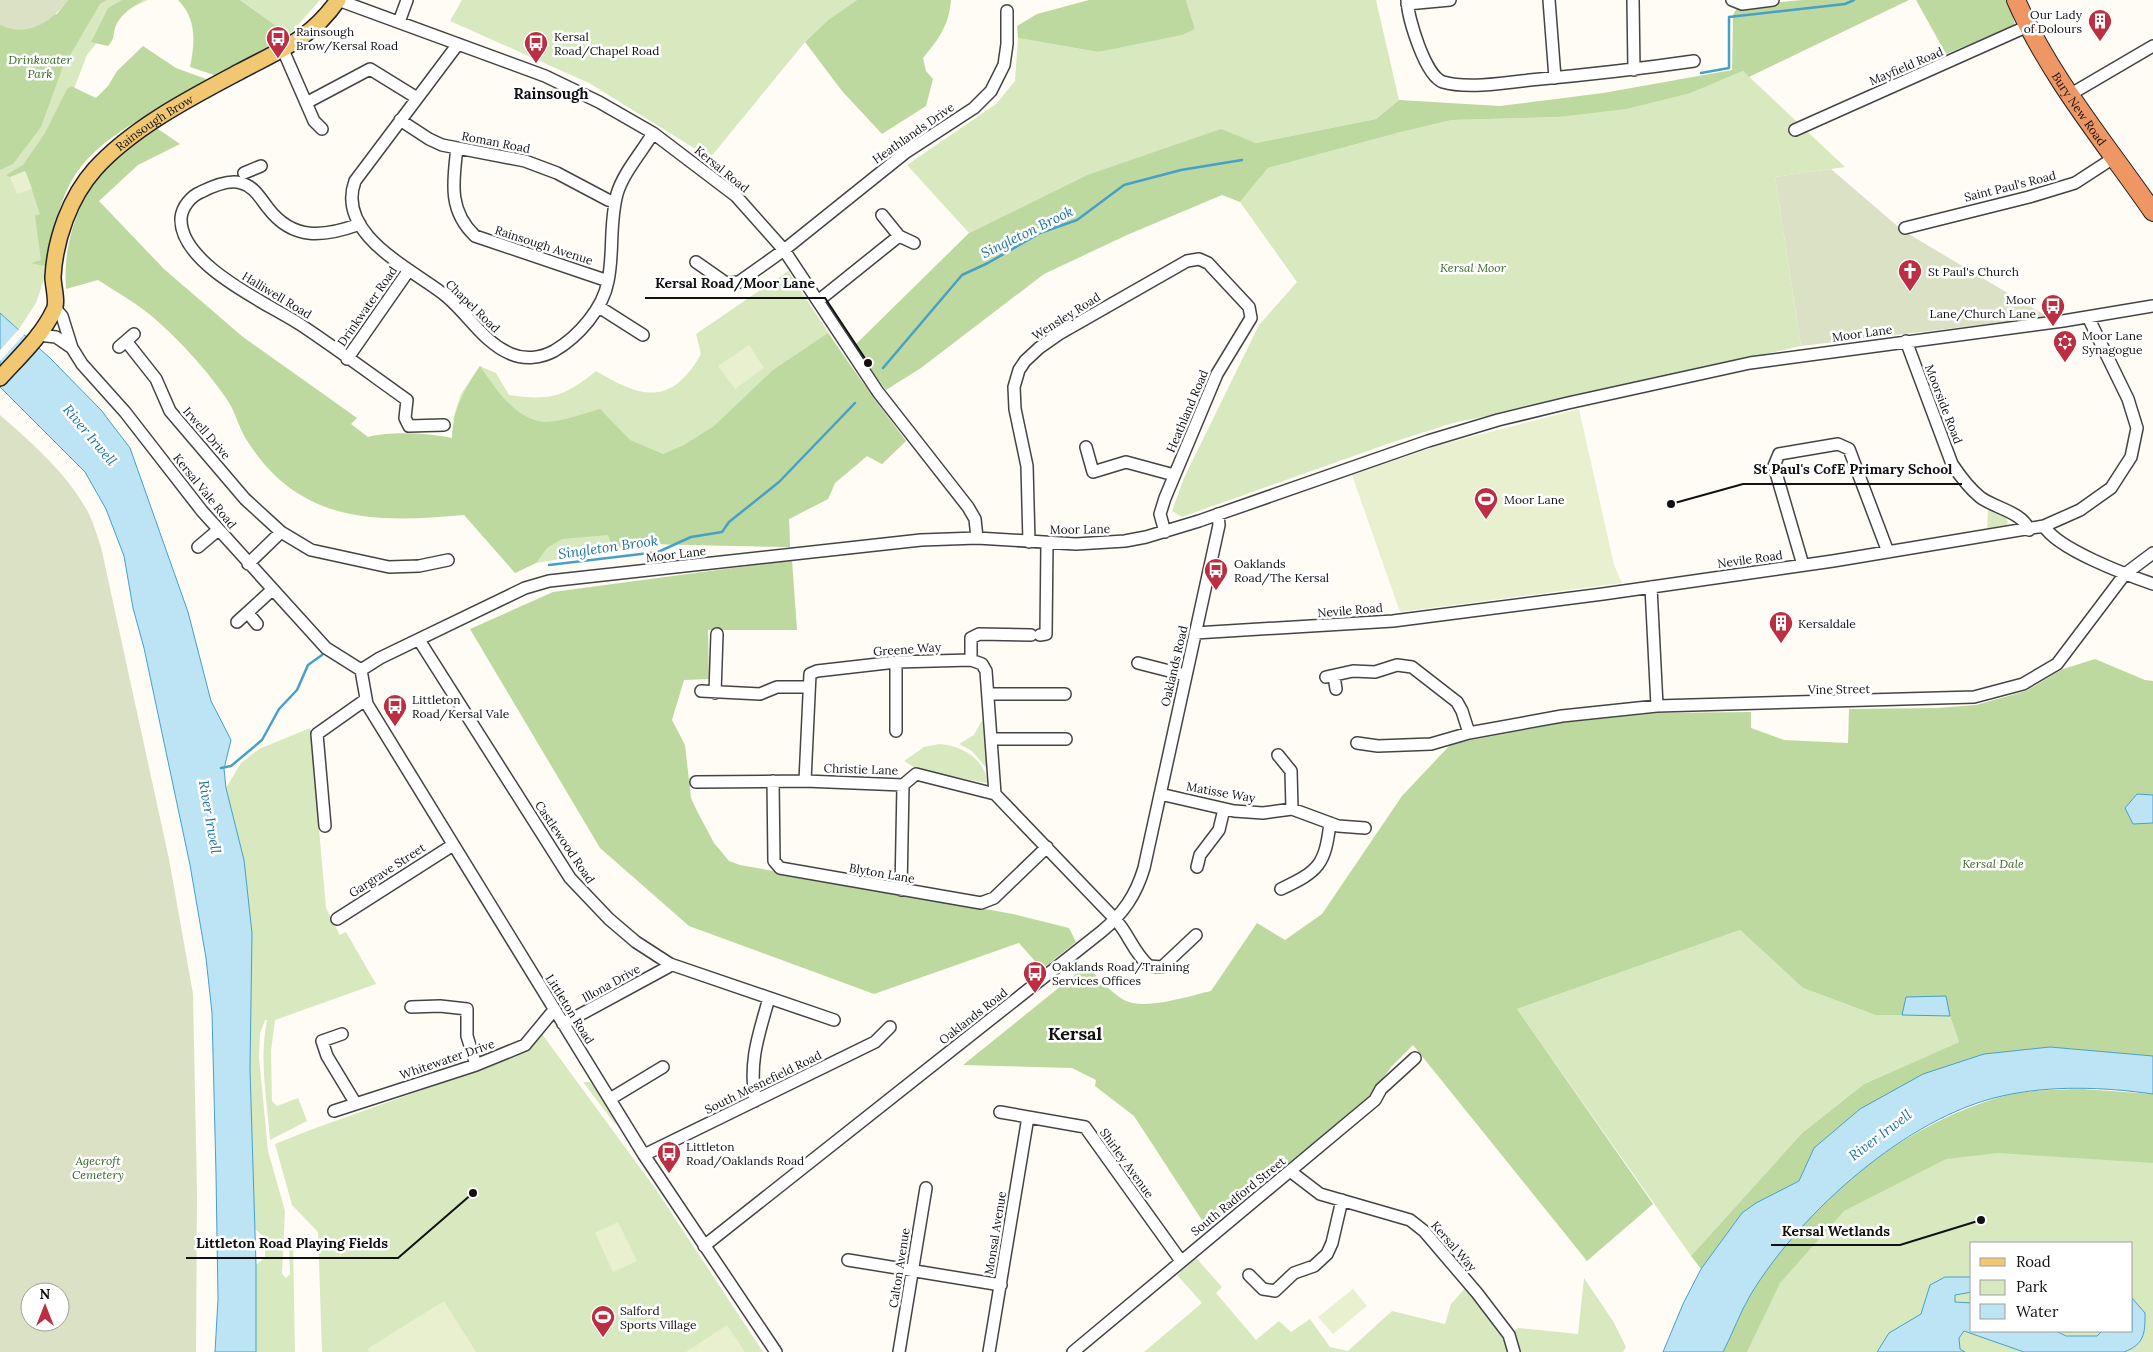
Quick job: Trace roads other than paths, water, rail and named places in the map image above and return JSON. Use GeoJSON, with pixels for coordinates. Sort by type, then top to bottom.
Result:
{"type":"FeatureCollection","features":[{"type":"Feature","properties":{"kind":"highway","name":"Bury New Road"},"geometry":{"type":"LineString","coordinates":[[2016,0],[2028,26],[2071,94],[2153,212]]}},
{"type":"Feature","properties":{"kind":"main road","name":"Rainsough Brow"},"geometry":{"type":"LineString","coordinates":[[55,308],[53,279],[58,243],[74,198],[94,170],[116,147],[195,95],[283,50],[314,29],[338,0]]}},
{"type":"Feature","properties":{"kind":"main road"},"geometry":{"type":"LineString","coordinates":[[0,378],[38,335],[55,308]]}},
{"type":"Feature","properties":{"kind":"street","name":"Kersal Road"},"geometry":{"type":"LineString","coordinates":[[338,0],[545,76],[599,102],[654,133],[736,196],[784,250],[878,392],[968,507],[974,519],[977,538]]}},
{"type":"Feature","properties":{"kind":"street"},"geometry":{"type":"LineString","coordinates":[[399,22],[407,0]]}},
{"type":"Feature","properties":{"kind":"street"},"geometry":{"type":"LineString","coordinates":[[1450,0],[1407,2],[1416,38],[1432,74],[1442,82],[1480,85],[1634,70],[1694,61]]}},
{"type":"Feature","properties":{"kind":"street"},"geometry":{"type":"LineString","coordinates":[[1549,0],[1555,78]]}},
{"type":"Feature","properties":{"kind":"street"},"geometry":{"type":"LineString","coordinates":[[1633,0],[1634,70]]}},
{"type":"Feature","properties":{"kind":"street"},"geometry":{"type":"LineString","coordinates":[[1732,0],[1742,4],[1773,0]]}},
{"type":"Feature","properties":{"kind":"street","name":"Heathlands Drive"},"geometry":{"type":"LineString","coordinates":[[696,262],[717,278],[732,283],[739,282],[784,250],[905,153],[983,100],[994,85],[1004,65],[1007,44],[1007,11]]}},
{"type":"Feature","properties":{"kind":"street","name":"Mayfield Road"},"geometry":{"type":"LineString","coordinates":[[1795,130],[2028,26]]}},
{"type":"Feature","properties":{"kind":"street","name":"Chapel Road"},"geometry":{"type":"LineString","coordinates":[[458,44],[355,181],[352,190],[352,200],[360,224],[381,252],[446,296],[496,346],[512,355],[538,357],[555,350],[579,330],[599,307],[608,281],[610,236],[616,202],[622,183],[654,133]]}},
{"type":"Feature","properties":{"kind":"street"},"geometry":{"type":"LineString","coordinates":[[2071,94],[2153,46]]}},
{"type":"Feature","properties":{"kind":"street"},"geometry":{"type":"LineString","coordinates":[[283,50],[314,121],[322,129]]}},
{"type":"Feature","properties":{"kind":"street"},"geometry":{"type":"LineString","coordinates":[[306,103],[370,69],[417,98]]}},
{"type":"Feature","properties":{"kind":"street","name":"Roman Road"},"geometry":{"type":"LineString","coordinates":[[400,120],[428,139],[457,148],[525,161],[557,172],[616,202]]}},
{"type":"Feature","properties":{"kind":"street","name":"Rainsough Avenue"},"geometry":{"type":"LineString","coordinates":[[457,148],[455,203],[464,226],[475,236],[608,281]]}},
{"type":"Feature","properties":{"kind":"street","name":"Saint Paul's Road"},"geometry":{"type":"LineString","coordinates":[[1905,228],[2029,197],[2075,183],[2115,157]]}},
{"type":"Feature","properties":{"kind":"street"},"geometry":{"type":"LineString","coordinates":[[244,173],[261,166]]}},
{"type":"Feature","properties":{"kind":"street","name":"Halliwell Road"},"geometry":{"type":"LineString","coordinates":[[360,224],[328,233],[294,230],[279,221],[256,192],[240,182],[230,182],[200,192],[185,205],[181,217],[182,229],[189,242],[222,276],[252,298],[303,326],[407,400],[404,418],[409,426],[444,425]]}},
{"type":"Feature","properties":{"kind":"street"},"geometry":{"type":"LineString","coordinates":[[882,215],[899,236],[914,244]]}},
{"type":"Feature","properties":{"kind":"street"},"geometry":{"type":"LineString","coordinates":[[818,301],[899,236]]}},
{"type":"Feature","properties":{"kind":"street","name":"Wensley Road"},"geometry":{"type":"LineString","coordinates":[[1030,542],[1027,466],[1014,397],[1016,378],[1025,361],[1059,334],[1192,259],[1204,260],[1208,263],[1249,307]]}},
{"type":"Feature","properties":{"kind":"street","name":"Drinkwater Road"},"geometry":{"type":"LineString","coordinates":[[347,359],[409,270]]}},
{"type":"Feature","properties":{"kind":"street","name":"Moor Lane"},"geometry":{"type":"LineString","coordinates":[[361,670],[380,658],[525,588],[550,581],[921,540],[977,538],[1047,543],[1125,541],[1165,532],[1411,447],[1498,420],[1750,363],[2088,317],[2153,306]]}},
{"type":"Feature","properties":{"kind":"street"},"geometry":{"type":"LineString","coordinates":[[599,307],[643,335]]}},
{"type":"Feature","properties":{"kind":"street","name":"Heathland Road"},"geometry":{"type":"LineString","coordinates":[[1165,532],[1160,514],[1174,475],[1217,374],[1251,318],[1249,307]]}},
{"type":"Feature","properties":{"kind":"street","name":"Kersal Vale Road"},"geometry":{"type":"LineString","coordinates":[[55,308],[62,316],[72,348],[82,364],[125,412],[218,530],[326,648],[361,670]]}},
{"type":"Feature","properties":{"kind":"street","name":"Nevile Road"},"geometry":{"type":"LineString","coordinates":[[1195,633],[1393,620],[1651,587],[1804,565],[2029,530],[2044,526],[2080,510],[2111,488],[2131,458],[2137,428],[2128,399],[2088,317]]}},
{"type":"Feature","properties":{"kind":"street"},"geometry":{"type":"LineString","coordinates":[[38,335],[56,337],[72,348]]}},
{"type":"Feature","properties":{"kind":"street","name":"Irwell Drive"},"geometry":{"type":"LineString","coordinates":[[126,341],[156,379],[170,412],[245,499],[281,532],[311,550],[389,567],[419,566],[448,560]]}},
{"type":"Feature","properties":{"kind":"street","name":"Moorside Road"},"geometry":{"type":"LineString","coordinates":[[1906,341],[1952,464],[1958,474],[1982,499],[2021,520],[2028,525],[2029,530]]}},
{"type":"Feature","properties":{"kind":"street"},"geometry":{"type":"LineString","coordinates":[[1804,565],[1774,466],[1779,454],[1838,444],[1849,449],[1888,552]]}},
{"type":"Feature","properties":{"kind":"street"},"geometry":{"type":"LineString","coordinates":[[1086,447],[1093,472],[1126,462],[1174,475]]}},
{"type":"Feature","properties":{"kind":"street","name":"Oaklands Road"},"geometry":{"type":"LineString","coordinates":[[704,1246],[1057,968],[1115,919],[1130,902],[1140,882],[1160,794],[1219,525],[1218,514]]}},
{"type":"Feature","properties":{"kind":"street"},"geometry":{"type":"LineString","coordinates":[[2044,526],[2056,540],[2125,574],[2153,584]]}},
{"type":"Feature","properties":{"kind":"street"},"geometry":{"type":"LineString","coordinates":[[198,547],[218,530]]}},
{"type":"Feature","properties":{"kind":"street"},"geometry":{"type":"LineString","coordinates":[[248,564],[281,532]]}},
{"type":"Feature","properties":{"kind":"street"},"geometry":{"type":"LineString","coordinates":[[1047,543],[1039,635],[979,634],[971,638],[971,660],[978,661],[984,667],[988,694],[995,794],[1125,930],[1133,949],[1149,966],[1162,967],[1188,950],[1196,935]]}},
{"type":"Feature","properties":{"kind":"street","name":"Vine Street"},"geometry":{"type":"LineString","coordinates":[[1364,747],[1431,744],[1469,733],[1562,716],[1657,706],[1937,700],[1974,697],[2023,684],[2057,664],[2125,574],[2153,554]]}},
{"type":"Feature","properties":{"kind":"street"},"geometry":{"type":"LineString","coordinates":[[1651,587],[1657,706]]}},
{"type":"Feature","properties":{"kind":"street"},"geometry":{"type":"LineString","coordinates":[[237,622],[272,590]]}},
{"type":"Feature","properties":{"kind":"street"},"geometry":{"type":"LineString","coordinates":[[248,613],[257,624]]}},
{"type":"Feature","properties":{"kind":"street"},"geometry":{"type":"LineString","coordinates":[[715,693],[717,634]]}},
{"type":"Feature","properties":{"kind":"street","name":"Castlewood Road"},"geometry":{"type":"LineString","coordinates":[[419,640],[570,878],[596,907],[622,931],[670,964],[834,1020]]}},
{"type":"Feature","properties":{"kind":"street","name":"Greene Way"},"geometry":{"type":"LineString","coordinates":[[808,687],[809,677],[816,671],[896,662],[971,660]]}},
{"type":"Feature","properties":{"kind":"street"},"geometry":{"type":"LineString","coordinates":[[894,731],[896,662]]}},
{"type":"Feature","properties":{"kind":"street"},"geometry":{"type":"LineString","coordinates":[[1138,663],[1186,675]]}},
{"type":"Feature","properties":{"kind":"street"},"geometry":{"type":"LineString","coordinates":[[1336,689],[1330,677],[1353,671],[1375,672],[1397,665],[1412,667],[1457,702],[1469,733]]}},
{"type":"Feature","properties":{"kind":"street","name":"Littleton Road"},"geometry":{"type":"LineString","coordinates":[[361,670],[365,700],[453,845],[644,1155],[776,1352]]}},
{"type":"Feature","properties":{"kind":"street"},"geometry":{"type":"LineString","coordinates":[[701,691],[760,694],[776,687],[808,687],[805,781]]}},
{"type":"Feature","properties":{"kind":"street"},"geometry":{"type":"LineString","coordinates":[[988,694],[1065,694]]}},
{"type":"Feature","properties":{"kind":"street"},"geometry":{"type":"LineString","coordinates":[[324,826],[317,734],[365,700]]}},
{"type":"Feature","properties":{"kind":"street"},"geometry":{"type":"LineString","coordinates":[[991,739],[1066,739]]}},
{"type":"Feature","properties":{"kind":"street"},"geometry":{"type":"LineString","coordinates":[[1278,755],[1291,771],[1292,809]]}},
{"type":"Feature","properties":{"kind":"street","name":"Christie Lane"},"geometry":{"type":"LineString","coordinates":[[696,782],[805,781],[903,785],[916,774],[995,794]]}},
{"type":"Feature","properties":{"kind":"street","name":"Blyton Lane"},"geometry":{"type":"LineString","coordinates":[[773,781],[774,861],[780,868],[981,903],[994,898],[1047,847]]}},
{"type":"Feature","properties":{"kind":"street"},"geometry":{"type":"LineString","coordinates":[[901,890],[903,785]]}},
{"type":"Feature","properties":{"kind":"street","name":"Matisse Way"},"geometry":{"type":"LineString","coordinates":[[1160,794],[1224,808],[1263,813],[1292,809],[1330,823],[1365,828]]}},
{"type":"Feature","properties":{"kind":"street"},"geometry":{"type":"LineString","coordinates":[[1197,867],[1200,856],[1220,830],[1224,808]]}},
{"type":"Feature","properties":{"kind":"street"},"geometry":{"type":"LineString","coordinates":[[1281,889],[1308,876],[1321,863],[1327,847],[1330,823]]}},
{"type":"Feature","properties":{"kind":"street","name":"Gargrave Street"},"geometry":{"type":"LineString","coordinates":[[337,919],[453,845]]}},
{"type":"Feature","properties":{"kind":"street","name":"Illona Drive"},"geometry":{"type":"LineString","coordinates":[[563,1024],[668,967],[670,964]]}},
{"type":"Feature","properties":{"kind":"street"},"geometry":{"type":"LineString","coordinates":[[755,1101],[752,1074],[753,1052],[769,998]]}},
{"type":"Feature","properties":{"kind":"street"},"geometry":{"type":"LineString","coordinates":[[411,1007],[440,1006],[467,1009],[467,1036],[476,1065]]}},
{"type":"Feature","properties":{"kind":"street","name":"Whitewater Drive"},"geometry":{"type":"LineString","coordinates":[[334,1112],[476,1065],[525,1045],[554,1010]]}},
{"type":"Feature","properties":{"kind":"street","name":"South Mesnefield Road"},"geometry":{"type":"LineString","coordinates":[[644,1155],[876,1042],[890,1026]]}},
{"type":"Feature","properties":{"kind":"street"},"geometry":{"type":"LineString","coordinates":[[342,1034],[322,1041],[327,1056],[342,1077],[356,1104]]}},
{"type":"Feature","properties":{"kind":"street","name":"South Radford Street"},"geometry":{"type":"LineString","coordinates":[[1073,1352],[1375,1100],[1381,1090],[1415,1058]]}},
{"type":"Feature","properties":{"kind":"street"},"geometry":{"type":"LineString","coordinates":[[610,1099],[663,1067]]}},
{"type":"Feature","properties":{"kind":"street","name":"Shirley Avenue"},"geometry":{"type":"LineString","coordinates":[[1000,1112],[1084,1127],[1181,1261]]}},
{"type":"Feature","properties":{"kind":"street","name":"Monsal Avenue"},"geometry":{"type":"LineString","coordinates":[[989,1352],[1028,1117]]}},
{"type":"Feature","properties":{"kind":"street","name":"Kersal Way"},"geometry":{"type":"LineString","coordinates":[[1290,1171],[1320,1194],[1410,1220],[1424,1231],[1509,1335],[1514,1352]]}},
{"type":"Feature","properties":{"kind":"street","name":"Calton Avenue"},"geometry":{"type":"LineString","coordinates":[[899,1352],[926,1188]]}},
{"type":"Feature","properties":{"kind":"street"},"geometry":{"type":"LineString","coordinates":[[1249,1274],[1266,1295],[1275,1291],[1294,1274],[1314,1266],[1323,1259],[1332,1243],[1342,1200]]}},
{"type":"Feature","properties":{"kind":"street"},"geometry":{"type":"LineString","coordinates":[[848,1260],[1001,1285]]}},
{"type":"Feature","properties":{"kind":"water","name":"River Irwell"},"geometry":{"type":"Polygon","coordinates":[[[0,313],[50,358],[101,410],[130,448],[188,612],[211,701],[231,740],[224,769],[226,788],[244,860],[252,933],[250,1069],[256,1265],[256,1352],[215,1352],[218,1299],[216,1174],[212,1013],[206,958],[190,865],[144,648],[133,608],[124,556],[106,509],[85,472],[0,387],[0,313]]]}},
{"type":"Feature","properties":{"kind":"water"},"geometry":{"type":"Polygon","coordinates":[[[2137,794],[2153,795],[2153,823],[2133,824],[2125,808],[2137,794]]]}},
{"type":"Feature","properties":{"kind":"water"},"geometry":{"type":"Polygon","coordinates":[[[1946,996],[1950,1016],[1902,1015],[1906,997],[1946,996]]]}},
{"type":"Feature","properties":{"kind":"water","name":"River Irwell"},"geometry":{"type":"Polygon","coordinates":[[[2050,1047],[2153,1056],[2153,1094],[2077,1088],[2020,1092],[1966,1107],[1930,1124],[1894,1146],[1860,1172],[1827,1201],[1798,1231],[1772,1263],[1751,1294],[1723,1352],[1663,1352],[1683,1304],[1701,1269],[1742,1213],[1756,1203],[1799,1181],[1814,1148],[1860,1109],[1923,1074],[1984,1054],[2050,1047]]]}},
{"type":"Feature","properties":{"kind":"water"},"geometry":{"type":"Polygon","coordinates":[[[1945,1277],[1970,1277],[1970,1292],[1955,1295],[1955,1302],[1970,1303],[1970,1332],[2058,1332],[2066,1336],[2097,1336],[2101,1332],[2133,1332],[2133,1299],[2145,1313],[2144,1332],[2136,1345],[2124,1352],[2024,1352],[1964,1331],[1959,1338],[1960,1349],[1965,1352],[1877,1352],[1889,1333],[1921,1314],[1930,1285],[1945,1277]]]}},
{"type":"Feature","properties":{"kind":"waterway","name":"Singleton Brook"},"geometry":{"type":"LineString","coordinates":[[1701,73],[1729,68],[1729,17],[1845,4],[1854,0]]}},
{"type":"Feature","properties":{"kind":"waterway","name":"Singleton Brook"},"geometry":{"type":"LineString","coordinates":[[883,368],[962,275],[988,263],[1040,233],[1077,220],[1124,185],[1181,170],[1242,160]]}},
{"type":"Feature","properties":{"kind":"waterway","name":"Singleton Brook"},"geometry":{"type":"LineString","coordinates":[[549,565],[658,552],[691,537],[722,532],[729,522],[779,482],[855,403]]}},
{"type":"Feature","properties":{"kind":"waterway","name":"Singleton Brook"},"geometry":{"type":"LineString","coordinates":[[221,768],[231,766],[262,740],[279,709],[297,690],[308,665],[322,655]]}},
{"type":"Feature","properties":{"kind":"place","name":"Our Lady of Dolours"},"geometry":{"type":"Point","coordinates":[2100,42]}},
{"type":"Feature","properties":{"kind":"place","name":"Rainsough Brow/Kersal Road"},"geometry":{"type":"Point","coordinates":[278,59]}},
{"type":"Feature","properties":{"kind":"place","name":"Kersal Road/Chapel Road"},"geometry":{"type":"Point","coordinates":[536,64]}},
{"type":"Feature","properties":{"kind":"place","name":"St Paul's Church"},"geometry":{"type":"Point","coordinates":[1910,292]}},
{"type":"Feature","properties":{"kind":"place","name":"Moor Lane/Church Lane"},"geometry":{"type":"Point","coordinates":[2053,327]}},
{"type":"Feature","properties":{"kind":"place","name":"Kersal Road/Moor Lane"},"geometry":{"type":"Point","coordinates":[868,363]}},
{"type":"Feature","properties":{"kind":"place","name":"Moor Lane Synagogue"},"geometry":{"type":"Point","coordinates":[2065,363]}},
{"type":"Feature","properties":{"kind":"place","name":"St Paul's CofE Primary School"},"geometry":{"type":"Point","coordinates":[1671,504]}},
{"type":"Feature","properties":{"kind":"place","name":"Moor Lane"},"geometry":{"type":"Point","coordinates":[1486,520]}},
{"type":"Feature","properties":{"kind":"place","name":"Oaklands Road/The Kersal"},"geometry":{"type":"Point","coordinates":[1216,591]}},
{"type":"Feature","properties":{"kind":"place","name":"Kersaldale"},"geometry":{"type":"Point","coordinates":[1781,644]}},
{"type":"Feature","properties":{"kind":"place","name":"Littleton Road/Kersal Vale"},"geometry":{"type":"Point","coordinates":[395,727]}},
{"type":"Feature","properties":{"kind":"place","name":"Oaklands Road/Training Services Offices"},"geometry":{"type":"Point","coordinates":[1035,994]}},
{"type":"Feature","properties":{"kind":"place","name":"Littleton Road/Oaklands Road"},"geometry":{"type":"Point","coordinates":[669,1174]}},
{"type":"Feature","properties":{"kind":"place","name":"Littleton Road Playing Fields"},"geometry":{"type":"Point","coordinates":[473,1193]}},
{"type":"Feature","properties":{"kind":"place","name":"Kersal Wetlands"},"geometry":{"type":"Point","coordinates":[1981,1220]}},
{"type":"Feature","properties":{"kind":"place","name":"Salford Sports Village"},"geometry":{"type":"Point","coordinates":[603,1338]}},
{"type":"Feature","properties":{"kind":"district","name":"Rainsough"},"geometry":{"type":"Point","coordinates":[551,93]}},
{"type":"Feature","properties":{"kind":"district","name":"Kersal"},"geometry":{"type":"Point","coordinates":[1075,1033]}},
{"type":"Feature","properties":{"kind":"park label","name":"Drinkwater Park"},"geometry":{"type":"Point","coordinates":[40,66]}},
{"type":"Feature","properties":{"kind":"park label","name":"Kersal Moor"},"geometry":{"type":"Point","coordinates":[1473,267]}},
{"type":"Feature","properties":{"kind":"park label","name":"Kersal Dale"},"geometry":{"type":"Point","coordinates":[1993,863]}},
{"type":"Feature","properties":{"kind":"park label","name":"Agecroft Cemetery"},"geometry":{"type":"Point","coordinates":[98,1167]}}]}
